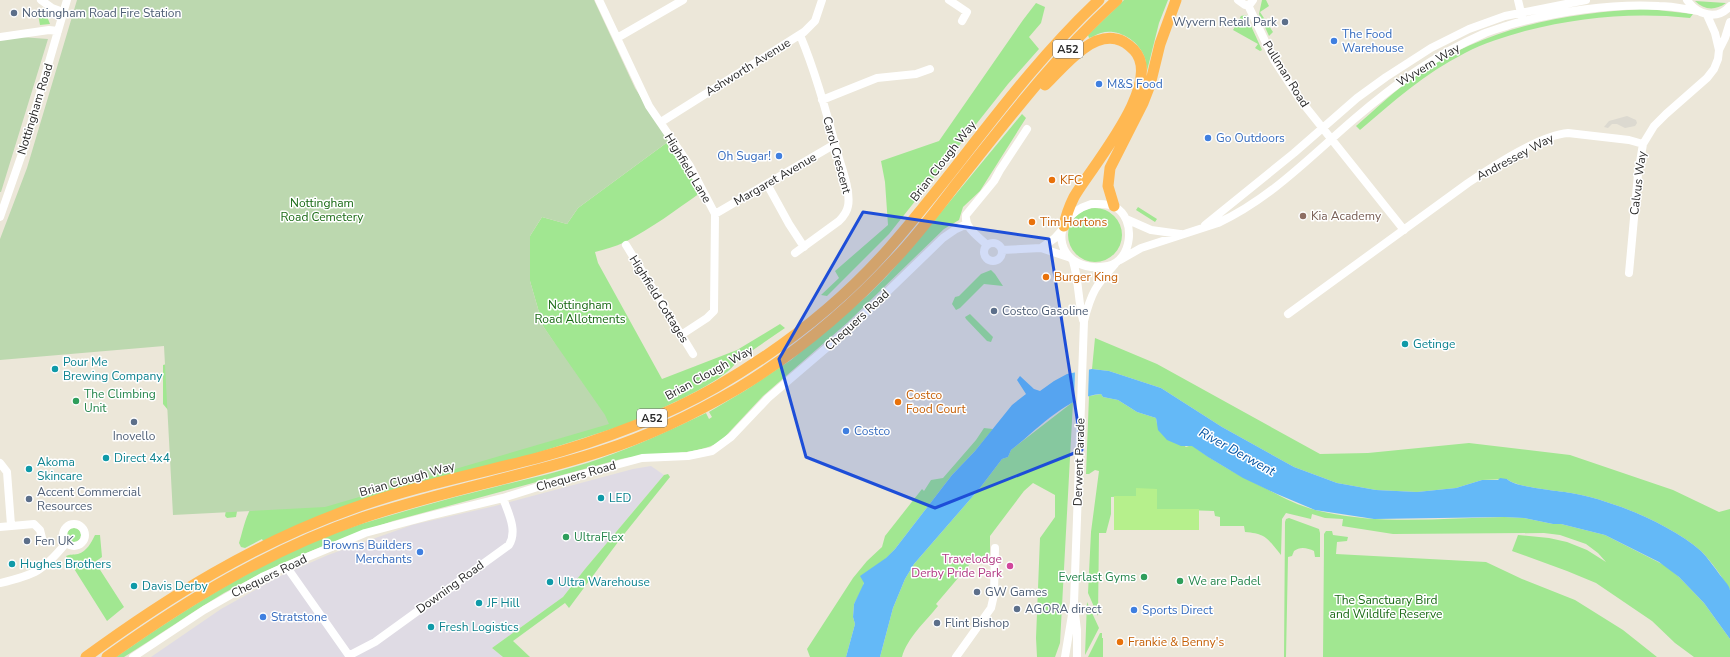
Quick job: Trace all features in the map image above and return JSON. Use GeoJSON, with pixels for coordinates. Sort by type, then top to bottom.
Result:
{"type":"FeatureCollection","features":[{"type":"Feature","properties":{"kind":"highway","name":"Brian Clough Way"},"geometry":{"type":"LineString","coordinates":[[86,657],[196,583],[235,560],[289,534],[383,498],[538,458],[608,436],[684,404],[760,360],[806,326],[861,277],[889,248],[1022,81],[1058,41],[1099,0]]}},
{"type":"Feature","properties":{"kind":"highway","name":"Brian Clough Way"},"geometry":{"type":"LineString","coordinates":[[107,657],[216,585],[261,560],[312,537],[396,507],[540,470],[605,450],[677,420],[737,388],[767,369],[809,339],[840,313],[895,259],[925,225],[1072,44],[1117,0]]}},
{"type":"Feature","properties":{"kind":"highway"},"geometry":{"type":"LineString","coordinates":[[1114,206],[1108,186],[1110,168],[1143,103],[1150,85],[1160,44],[1176,0]]}},
{"type":"Feature","properties":{"kind":"highway"},"geometry":{"type":"LineString","coordinates":[[1012,116],[1074,57],[1095,41],[1107,38],[1121,40],[1130,46],[1138,55],[1142,66],[1142,75],[1133,104],[1112,142],[1074,197],[1063,227]]}},
{"type":"Feature","properties":{"kind":"street"},"geometry":{"type":"LineString","coordinates":[[41,0],[52,8],[63,12]]}},
{"type":"Feature","properties":{"kind":"street","name":"Nottingham Road"},"geometry":{"type":"LineString","coordinates":[[0,217],[24,148],[67,0]]}},
{"type":"Feature","properties":{"kind":"street","name":"Highfield Lane"},"geometry":{"type":"LineString","coordinates":[[599,0],[642,92],[697,178],[714,214],[716,248],[714,311],[707,318],[681,334]]}},
{"type":"Feature","properties":{"kind":"street"},"geometry":{"type":"LineString","coordinates":[[617,38],[683,0]]}},
{"type":"Feature","properties":{"kind":"street","name":"Ashworth Avenue"},"geometry":{"type":"LineString","coordinates":[[661,122],[808,29],[815,21],[822,0]]}},
{"type":"Feature","properties":{"kind":"street"},"geometry":{"type":"LineString","coordinates":[[950,0],[967,12],[962,21]]}},
{"type":"Feature","properties":{"kind":"street"},"geometry":{"type":"LineString","coordinates":[[1238,0],[1242,4],[1250,2]]}},
{"type":"Feature","properties":{"kind":"street"},"geometry":{"type":"LineString","coordinates":[[1518,0],[1523,21]]}},
{"type":"Feature","properties":{"kind":"street","name":"Wyvern Way"},"geometry":{"type":"LineString","coordinates":[[1201,228],[1260,181],[1357,98],[1431,48],[1469,29],[1521,12],[1586,0]]}},
{"type":"Feature","properties":{"kind":"street"},"geometry":{"type":"LineString","coordinates":[[1687,0],[1698,12]]}},
{"type":"Feature","properties":{"kind":"street","name":"Pullman Road"},"geometry":{"type":"LineString","coordinates":[[1250,2],[1274,60],[1301,101],[1332,139]]}},
{"type":"Feature","properties":{"kind":"street","name":"Wyvern Way"},"geometry":{"type":"LineString","coordinates":[[1118,262],[1141,248],[1229,218],[1286,180],[1386,92],[1409,74],[1485,33],[1523,21],[1569,13],[1625,6],[1661,6],[1698,12],[1707,15]]}},
{"type":"Feature","properties":{"kind":"street"},"geometry":{"type":"LineString","coordinates":[[1720,50],[1715,33],[1707,15],[1718,14],[1730,6]]}},
{"type":"Feature","properties":{"kind":"street","name":"Calvus Way"},"geometry":{"type":"LineString","coordinates":[[1629,273],[1638,174],[1643,144],[1654,126],[1707,78],[1714,69],[1730,22]]}},
{"type":"Feature","properties":{"kind":"street"},"geometry":{"type":"LineString","coordinates":[[0,37],[49,30],[58,31]]}},
{"type":"Feature","properties":{"kind":"street","name":"Carol Crescent"},"geometry":{"type":"LineString","coordinates":[[795,253],[839,221],[844,216],[848,205],[848,192],[835,144],[806,49],[800,35]]}},
{"type":"Feature","properties":{"kind":"street"},"geometry":{"type":"LineString","coordinates":[[822,100],[877,78],[916,74],[930,69]]}},
{"type":"Feature","properties":{"kind":"street"},"geometry":{"type":"LineString","coordinates":[[987,245],[967,224],[965,217],[967,212],[985,194],[1027,129]]}},
{"type":"Feature","properties":{"kind":"street","name":"Andressey Way"},"geometry":{"type":"LineString","coordinates":[[1288,314],[1468,183],[1499,163],[1546,138],[1568,133],[1629,140],[1643,144]]}},
{"type":"Feature","properties":{"kind":"street"},"geometry":{"type":"LineString","coordinates":[[1332,139],[1404,230]]}},
{"type":"Feature","properties":{"kind":"street","name":"Margaret Avenue"},"geometry":{"type":"LineString","coordinates":[[714,214],[835,144]]}},
{"type":"Feature","properties":{"kind":"street"},"geometry":{"type":"LineString","coordinates":[[767,184],[789,224],[804,247]]}},
{"type":"Feature","properties":{"kind":"street"},"geometry":{"type":"LineString","coordinates":[[987,245],[996,244],[1002,250],[1041,248],[1093,267],[1118,262],[1127,246],[1129,232],[1126,219],[1114,206],[1097,204],[1086,206],[1075,211],[1055,238],[1041,248]]}},
{"type":"Feature","properties":{"kind":"street","name":"Wyvern Way"},"geometry":{"type":"LineString","coordinates":[[1126,219],[1151,230],[1181,235]]}},
{"type":"Feature","properties":{"kind":"street","name":"Chequers Road"},"geometry":{"type":"LineString","coordinates":[[133,657],[216,603],[286,566],[381,528],[503,498],[560,480],[642,458],[688,456],[712,451],[731,437],[760,405],[851,328],[943,238],[956,229],[967,224]]}},
{"type":"Feature","properties":{"kind":"street"},"geometry":{"type":"LineString","coordinates":[[1063,227],[1062,241],[1070,259]]}},
{"type":"Feature","properties":{"kind":"street","name":"Highfield Cottages"},"geometry":{"type":"LineString","coordinates":[[626,245],[693,354]]}},
{"type":"Feature","properties":{"kind":"street"},"geometry":{"type":"LineString","coordinates":[[987,245],[984,249],[984,254],[986,259],[991,262],[996,262],[1000,258],[1002,250]]}},
{"type":"Feature","properties":{"kind":"street","name":"Derwent Parade"},"geometry":{"type":"LineString","coordinates":[[1070,259],[1077,274],[1080,308],[1084,323]]}},
{"type":"Feature","properties":{"kind":"street","name":"Derwent Parade"},"geometry":{"type":"LineString","coordinates":[[1065,657],[1074,603],[1084,323],[1089,300],[1095,286],[1118,262]]}},
{"type":"Feature","properties":{"kind":"street"},"geometry":{"type":"LineString","coordinates":[[0,464],[7,472],[11,525]]}},
{"type":"Feature","properties":{"kind":"street","name":"Downing Road"},"geometry":{"type":"LineString","coordinates":[[350,656],[375,642],[509,545],[514,531],[503,498]]}},
{"type":"Feature","properties":{"kind":"street"},"geometry":{"type":"LineString","coordinates":[[0,527],[30,524],[38,526],[43,542]]}},
{"type":"Feature","properties":{"kind":"street"},"geometry":{"type":"LineString","coordinates":[[0,583],[35,573],[55,557],[66,543]]}},
{"type":"Feature","properties":{"kind":"street"},"geometry":{"type":"LineString","coordinates":[[956,657],[991,608],[994,595],[995,548]]}},
{"type":"Feature","properties":{"kind":"street"},"geometry":{"type":"LineString","coordinates":[[286,566],[350,656]]}},
{"type":"Feature","properties":{"kind":"street","name":"Derwent Parade"},"geometry":{"type":"LineString","coordinates":[[1074,603],[1077,630],[1077,657]]}},
{"type":"Feature","properties":{"kind":"highlighted area"},"geometry":{"type":"Polygon","coordinates":[[[863,212],[1049,239],[1082,450],[935,508],[806,457],[779,359],[863,212]]]}},
{"type":"Feature","properties":{"kind":"shaded area"},"geometry":{"type":"Polygon","coordinates":[[[1627,116],[1636,120],[1637,123],[1635,126],[1625,128],[1617,124],[1612,124],[1608,128],[1604,127],[1609,121],[1627,116]]]}},
{"type":"Feature","properties":{"kind":"shaded area"},"geometry":{"type":"Polygon","coordinates":[[[651,466],[664,475],[563,597],[492,648],[503,657],[151,657],[221,609],[280,576],[328,555],[412,525],[495,506],[633,469],[651,466]]]}},
{"type":"Feature","properties":{"kind":"green space","name":"Nottingham Road Cemetery"},"geometry":{"type":"Polygon","coordinates":[[[77,0],[594,0],[635,88],[669,141],[578,208],[567,224],[542,217],[530,236],[530,281],[543,326],[605,415],[609,424],[325,507],[173,515],[164,346],[0,360],[0,239],[27,168],[77,0]]]}},
{"type":"Feature","properties":{"kind":"green space"},"geometry":{"type":"Polygon","coordinates":[[[1124,0],[1168,0],[1159,23],[1147,71],[1145,59],[1141,50],[1132,40],[1114,32],[1100,33],[1089,38],[1088,35],[1124,0]]]}},
{"type":"Feature","properties":{"kind":"green space"},"geometry":{"type":"Polygon","coordinates":[[[1262,0],[1266,0],[1269,6],[1260,12],[1273,32],[1269,36],[1259,14],[1262,0]]]}},
{"type":"Feature","properties":{"kind":"green space"},"geometry":{"type":"Polygon","coordinates":[[[1695,1],[1726,3],[1722,6],[1714,8],[1706,8],[1695,1]]]}},
{"type":"Feature","properties":{"kind":"green space"},"geometry":{"type":"Polygon","coordinates":[[[1036,3],[1045,7],[1041,23],[1029,37],[1039,49],[1008,84],[889,234],[827,296],[821,295],[839,278],[835,271],[888,225],[885,182],[881,161],[939,141],[1036,3]]]}},
{"type":"Feature","properties":{"kind":"green space"},"geometry":{"type":"Polygon","coordinates":[[[44,9],[50,24],[40,25],[38,14],[44,9]]]}},
{"type":"Feature","properties":{"kind":"green space"},"geometry":{"type":"Polygon","coordinates":[[[1648,9],[1693,14],[1690,18],[1669,16],[1628,16],[1587,19],[1546,26],[1494,40],[1472,49],[1436,70],[1410,88],[1360,130],[1356,126],[1393,93],[1417,75],[1470,45],[1498,34],[1557,19],[1587,14],[1648,9]]]}},
{"type":"Feature","properties":{"kind":"green space"},"geometry":{"type":"Polygon","coordinates":[[[1246,15],[1262,50],[1260,51],[1255,48],[1258,44],[1233,30],[1241,16],[1246,15]]]}},
{"type":"Feature","properties":{"kind":"green space"},"geometry":{"type":"Polygon","coordinates":[[[21,37],[48,39],[0,192],[0,40],[21,37]]]}},
{"type":"Feature","properties":{"kind":"green space"},"geometry":{"type":"Polygon","coordinates":[[[1022,114],[1026,118],[980,191],[963,207],[959,220],[944,229],[847,323],[763,396],[720,442],[697,450],[621,459],[393,521],[349,536],[286,562],[244,582],[211,601],[124,657],[116,657],[209,596],[241,577],[308,544],[343,530],[393,515],[599,459],[653,438],[706,413],[709,419],[712,417],[709,412],[746,390],[791,360],[868,295],[914,245],[1022,114]]]}},
{"type":"Feature","properties":{"kind":"green space","name":"Nottingham Road Allotments"},"geometry":{"type":"Polygon","coordinates":[[[669,141],[686,165],[700,193],[664,219],[635,237],[618,245],[595,252],[598,263],[662,379],[737,350],[780,324],[785,328],[737,361],[730,370],[702,388],[684,398],[621,426],[263,541],[262,539],[245,548],[241,547],[239,543],[252,506],[238,506],[236,517],[227,518],[225,516],[227,504],[173,416],[163,404],[163,365],[178,361],[555,344],[543,326],[530,281],[530,236],[542,217],[567,224],[578,208],[669,141]]]}},
{"type":"Feature","properties":{"kind":"green space"},"geometry":{"type":"Polygon","coordinates":[[[1138,207],[1157,219],[1155,222],[1136,210],[1138,207]]]}},
{"type":"Feature","properties":{"kind":"green space"},"geometry":{"type":"Polygon","coordinates":[[[1095,208],[1105,210],[1114,216],[1120,225],[1122,235],[1120,245],[1114,254],[1105,260],[1095,262],[1085,260],[1076,254],[1070,245],[1068,235],[1070,225],[1076,216],[1085,210],[1095,208]]]}},
{"type":"Feature","properties":{"kind":"green space"},"geometry":{"type":"Polygon","coordinates":[[[991,270],[1003,286],[984,284],[960,308],[956,310],[952,304],[955,297],[959,296],[981,274],[991,270]]]}},
{"type":"Feature","properties":{"kind":"green space"},"geometry":{"type":"Polygon","coordinates":[[[970,314],[993,337],[991,342],[987,341],[966,319],[965,317],[970,314]]]}},
{"type":"Feature","properties":{"kind":"green space"},"geometry":{"type":"Polygon","coordinates":[[[1095,338],[1157,364],[1320,454],[1368,453],[1469,443],[1570,455],[1673,490],[1719,512],[1730,509],[1730,590],[1709,560],[1701,551],[1688,541],[1640,514],[1587,496],[1527,486],[1511,482],[1507,479],[1482,480],[1456,488],[1417,492],[1376,490],[1337,483],[1294,467],[1222,427],[1161,388],[1109,371],[1092,369],[1095,338]]]}},
{"type":"Feature","properties":{"kind":"green space"},"geometry":{"type":"Polygon","coordinates":[[[1101,394],[1103,397],[1118,400],[1137,412],[1156,418],[1157,424],[1186,447],[1192,445],[1237,474],[1286,499],[1316,510],[1346,516],[1391,520],[1504,517],[1524,518],[1553,524],[1561,524],[1605,535],[1666,566],[1679,577],[1704,603],[1730,639],[1730,657],[1694,657],[1675,643],[1652,621],[1596,583],[1512,551],[1518,535],[1549,538],[1567,542],[1587,550],[1606,562],[1598,553],[1586,544],[1560,535],[1544,533],[1393,534],[1342,526],[1343,519],[1325,518],[1312,514],[1311,519],[1286,513],[1282,519],[1281,555],[1266,538],[1258,534],[1245,532],[1244,526],[1220,526],[1220,517],[1215,516],[1214,511],[1157,509],[1157,489],[1136,496],[1111,497],[1111,514],[1106,533],[1099,533],[1098,616],[1088,593],[1091,532],[1099,471],[1095,470],[1089,474],[1086,474],[1089,396],[1101,394]]]}},
{"type":"Feature","properties":{"kind":"green space"},"geometry":{"type":"Polygon","coordinates":[[[1073,402],[1060,643],[1055,657],[1037,657],[1036,638],[1040,538],[1055,517],[1055,495],[1033,483],[1024,491],[990,536],[990,552],[988,558],[983,561],[970,564],[936,604],[938,606],[912,636],[904,650],[902,657],[880,657],[893,608],[905,579],[914,564],[980,488],[1002,459],[1008,457],[1011,450],[1073,402]]]}},
{"type":"Feature","properties":{"kind":"green space"},"geometry":{"type":"Polygon","coordinates":[[[984,428],[993,429],[975,451],[952,475],[895,549],[864,582],[854,604],[853,617],[855,624],[846,657],[810,657],[807,649],[853,578],[867,561],[882,547],[885,536],[922,489],[924,491],[931,480],[943,478],[976,440],[984,428]]]}},
{"type":"Feature","properties":{"kind":"green space"},"geometry":{"type":"Polygon","coordinates":[[[668,474],[670,477],[621,538],[569,608],[565,603],[513,641],[530,657],[503,657],[492,648],[563,597],[664,475],[668,474]]]}},
{"type":"Feature","properties":{"kind":"green space"},"geometry":{"type":"Polygon","coordinates":[[[1136,488],[1157,489],[1157,509],[1199,509],[1199,530],[1114,530],[1114,496],[1136,496],[1136,488]]]}},
{"type":"Feature","properties":{"kind":"green space"},"geometry":{"type":"Polygon","coordinates":[[[1289,518],[1319,529],[1320,557],[1315,557],[1314,551],[1299,548],[1294,551],[1292,556],[1288,557],[1286,657],[1284,657],[1285,522],[1286,519],[1289,518]]]}},
{"type":"Feature","properties":{"kind":"green space"},"geometry":{"type":"Polygon","coordinates":[[[74,528],[79,530],[81,535],[79,540],[74,542],[69,540],[67,535],[69,530],[74,528]]]}},
{"type":"Feature","properties":{"kind":"green space","name":"The Sanctuary Bird and Wildlife Reserve"},"geometry":{"type":"Polygon","coordinates":[[[1326,531],[1332,531],[1333,535],[1348,537],[1347,541],[1337,542],[1336,554],[1486,562],[1522,579],[1575,600],[1623,630],[1657,657],[1323,657],[1324,534],[1326,531]]]}},
{"type":"Feature","properties":{"kind":"green space"},"geometry":{"type":"Polygon","coordinates":[[[95,535],[100,535],[102,557],[95,562],[124,607],[107,621],[66,556],[78,554],[84,551],[95,535]]]}},
{"type":"Feature","properties":{"kind":"green space"},"geometry":{"type":"Polygon","coordinates":[[[1087,602],[1099,628],[1085,655],[1087,602]]]}},
{"type":"Feature","properties":{"kind":"green space"},"geometry":{"type":"Polygon","coordinates":[[[1100,633],[1102,633],[1103,638],[1103,657],[1088,657],[1100,633]]]}},
{"type":"Feature","properties":{"kind":"water","name":"River Derwent"},"geometry":{"type":"Polygon","coordinates":[[[1092,369],[1109,371],[1161,388],[1222,427],[1294,467],[1337,483],[1376,490],[1417,492],[1456,488],[1482,480],[1498,480],[1500,478],[1527,486],[1587,496],[1640,514],[1688,541],[1701,551],[1726,582],[1730,590],[1730,639],[1704,603],[1679,577],[1659,562],[1605,535],[1561,524],[1553,524],[1524,518],[1374,519],[1315,510],[1243,478],[1192,446],[1181,446],[1167,440],[1158,430],[1156,418],[1137,412],[1118,400],[1103,397],[1101,394],[1089,396],[1066,406],[1011,450],[1008,457],[1002,459],[980,488],[914,564],[905,579],[893,608],[880,657],[846,657],[855,624],[853,617],[854,604],[864,583],[860,576],[886,558],[895,549],[952,475],[975,451],[1012,405],[1026,394],[1017,380],[1020,376],[1034,389],[1040,391],[1067,374],[1092,369]]]}},
{"type":"Feature","properties":{"kind":"pier"},"geometry":{"type":"Polygon","coordinates":[[[1089,368],[1088,398],[1074,403],[1075,370],[1089,368]]]}},
{"type":"Feature","properties":{"kind":"place","name":"Nottingham Road Fire Station"},"geometry":{"type":"Point","coordinates":[14,13]}},
{"type":"Feature","properties":{"kind":"place","name":"Wyvern Retail Park"},"geometry":{"type":"Point","coordinates":[1285,22]}},
{"type":"Feature","properties":{"kind":"place","name":"The Food Warehouse"},"geometry":{"type":"Point","coordinates":[1334,41]}},
{"type":"Feature","properties":{"kind":"place","name":"M&S Food"},"geometry":{"type":"Point","coordinates":[1099,84]}},
{"type":"Feature","properties":{"kind":"place","name":"Go Outdoors"},"geometry":{"type":"Point","coordinates":[1208,138]}},
{"type":"Feature","properties":{"kind":"place","name":"Oh Sugar!"},"geometry":{"type":"Point","coordinates":[779,156]}},
{"type":"Feature","properties":{"kind":"place","name":"KFC"},"geometry":{"type":"Point","coordinates":[1052,180]}},
{"type":"Feature","properties":{"kind":"place","name":"Kia Academy"},"geometry":{"type":"Point","coordinates":[1303,216]}},
{"type":"Feature","properties":{"kind":"place","name":"Tim Hortons"},"geometry":{"type":"Point","coordinates":[1032,222]}},
{"type":"Feature","properties":{"kind":"place","name":"Burger King"},"geometry":{"type":"Point","coordinates":[1046,277]}},
{"type":"Feature","properties":{"kind":"place","name":"Costco Gasoline"},"geometry":{"type":"Point","coordinates":[994,311]}},
{"type":"Feature","properties":{"kind":"place","name":"Getinge"},"geometry":{"type":"Point","coordinates":[1405,344]}},
{"type":"Feature","properties":{"kind":"place","name":"Pour Me Brewing Company"},"geometry":{"type":"Point","coordinates":[55,369]}},
{"type":"Feature","properties":{"kind":"place","name":"The Climbing Unit"},"geometry":{"type":"Point","coordinates":[76,401]}},
{"type":"Feature","properties":{"kind":"place","name":"Costco Food Court"},"geometry":{"type":"Point","coordinates":[898,402]}},
{"type":"Feature","properties":{"kind":"place","name":"Inovello"},"geometry":{"type":"Point","coordinates":[134,422]}},
{"type":"Feature","properties":{"kind":"place","name":"Costco"},"geometry":{"type":"Point","coordinates":[846,431]}},
{"type":"Feature","properties":{"kind":"place","name":"Direct 4x4"},"geometry":{"type":"Point","coordinates":[106,458]}},
{"type":"Feature","properties":{"kind":"place","name":"Akoma Skincare"},"geometry":{"type":"Point","coordinates":[29,469]}},
{"type":"Feature","properties":{"kind":"place","name":"LED"},"geometry":{"type":"Point","coordinates":[601,498]}},
{"type":"Feature","properties":{"kind":"place","name":"Accent Commercial Resources"},"geometry":{"type":"Point","coordinates":[29,499]}},
{"type":"Feature","properties":{"kind":"place","name":"UltraFlex"},"geometry":{"type":"Point","coordinates":[566,537]}},
{"type":"Feature","properties":{"kind":"place","name":"Fen UK"},"geometry":{"type":"Point","coordinates":[27,541]}},
{"type":"Feature","properties":{"kind":"place","name":"Browns Builders Merchants"},"geometry":{"type":"Point","coordinates":[420,552]}},
{"type":"Feature","properties":{"kind":"place","name":"Hughes Brothers"},"geometry":{"type":"Point","coordinates":[12,564]}},
{"type":"Feature","properties":{"kind":"place","name":"Travelodge Derby Pride Park"},"geometry":{"type":"Point","coordinates":[1010,566]}},
{"type":"Feature","properties":{"kind":"place","name":"Everlast Gyms"},"geometry":{"type":"Point","coordinates":[1144,577]}},
{"type":"Feature","properties":{"kind":"place","name":"We are Padel"},"geometry":{"type":"Point","coordinates":[1180,581]}},
{"type":"Feature","properties":{"kind":"place","name":"Ultra Warehouse"},"geometry":{"type":"Point","coordinates":[550,582]}},
{"type":"Feature","properties":{"kind":"place","name":"Davis Derby"},"geometry":{"type":"Point","coordinates":[134,586]}},
{"type":"Feature","properties":{"kind":"place","name":"GW Games"},"geometry":{"type":"Point","coordinates":[977,592]}},
{"type":"Feature","properties":{"kind":"place","name":"JF Hill"},"geometry":{"type":"Point","coordinates":[479,603]}},
{"type":"Feature","properties":{"kind":"place","name":"AGORA direct"},"geometry":{"type":"Point","coordinates":[1017,609]}},
{"type":"Feature","properties":{"kind":"place","name":"Sports Direct"},"geometry":{"type":"Point","coordinates":[1134,610]}},
{"type":"Feature","properties":{"kind":"place","name":"Stratstone"},"geometry":{"type":"Point","coordinates":[263,617]}},
{"type":"Feature","properties":{"kind":"place","name":"Flint Bishop"},"geometry":{"type":"Point","coordinates":[937,623]}},
{"type":"Feature","properties":{"kind":"place","name":"Fresh Logistics"},"geometry":{"type":"Point","coordinates":[431,627]}},
{"type":"Feature","properties":{"kind":"place","name":"Frankie & Benny's"},"geometry":{"type":"Point","coordinates":[1120,642]}}]}
